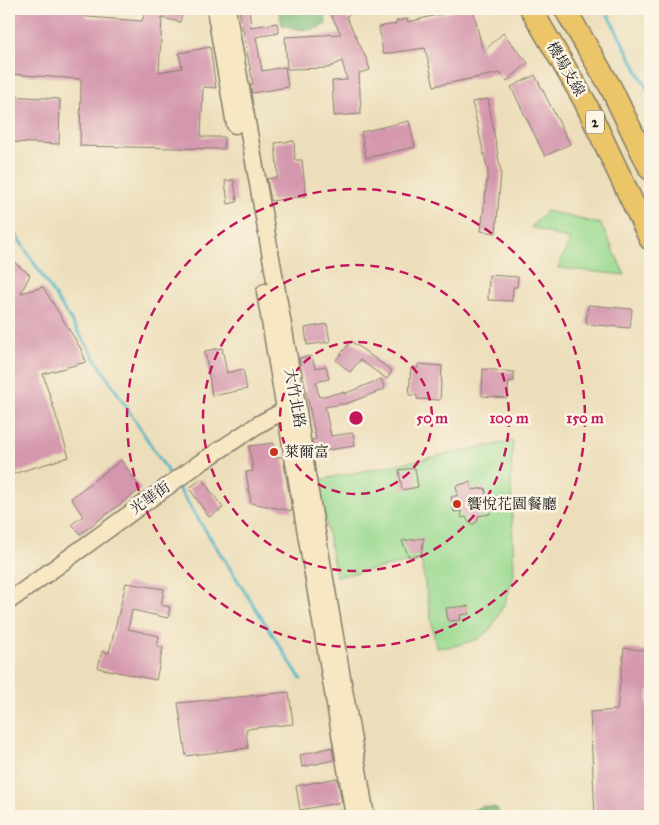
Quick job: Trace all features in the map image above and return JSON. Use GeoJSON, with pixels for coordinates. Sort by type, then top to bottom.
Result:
{"type":"FeatureCollection","features":[{"type":"Feature","properties":{"kind":"highway","name":"機場支線"},"geometry":{"type":"LineString","coordinates":[[531,9],[584,100],[650,239]]}},
{"type":"Feature","properties":{"kind":"highway","name":"機場支線"},"geometry":{"type":"LineString","coordinates":[[565,9],[611,88],[650,169]]}},
{"type":"Feature","properties":{"kind":"street","name":"大竹北路"},"geometry":{"type":"LineString","coordinates":[[215,9],[290,408],[307,475],[366,816]]}},
{"type":"Feature","properties":{"kind":"street","name":"大竹北路"},"geometry":{"type":"LineString","coordinates":[[227,9],[354,816]]}},
{"type":"Feature","properties":{"kind":"street","name":"光華街"},"geometry":{"type":"LineString","coordinates":[[9,601],[155,494],[259,424],[290,408]]}},
{"type":"Feature","properties":{"kind":"green space"},"geometry":{"type":"Polygon","coordinates":[[[278,9],[325,9],[326,24],[310,30],[282,25],[278,9]]]}},
{"type":"Feature","properties":{"kind":"green space"},"geometry":{"type":"Polygon","coordinates":[[[546,211],[601,224],[625,275],[558,268],[570,240],[531,227],[546,211]]]}},
{"type":"Feature","properties":{"kind":"green space"},"geometry":{"type":"Polygon","coordinates":[[[513,441],[511,476],[514,576],[505,603],[490,630],[478,639],[455,646],[436,648],[421,560],[336,577],[318,480],[513,441]]]}},
{"type":"Feature","properties":{"kind":"green space"},"geometry":{"type":"Polygon","coordinates":[[[482,806],[497,808],[500,816],[460,816],[482,806]]]}},
{"type":"Feature","properties":{"kind":"building"},"geometry":{"type":"Polygon","coordinates":[[[9,9],[87,9],[87,17],[142,21],[146,9],[183,9],[180,22],[162,18],[159,72],[182,68],[179,53],[210,47],[216,88],[203,87],[201,137],[224,137],[224,149],[80,146],[81,79],[9,74],[9,9]]]}},
{"type":"Feature","properties":{"kind":"building"},"geometry":{"type":"Polygon","coordinates":[[[239,9],[249,9],[251,27],[277,23],[279,33],[256,37],[262,71],[285,67],[288,87],[252,93],[250,84],[253,84],[239,9]]]}},
{"type":"Feature","properties":{"kind":"building"},"geometry":{"type":"Polygon","coordinates":[[[328,9],[361,9],[346,16],[370,70],[359,73],[361,114],[334,116],[332,81],[347,80],[342,61],[328,68],[287,69],[285,37],[341,34],[328,9]]]}},
{"type":"Feature","properties":{"kind":"building"},"geometry":{"type":"Polygon","coordinates":[[[462,9],[473,9],[483,52],[503,33],[528,63],[507,81],[500,73],[434,86],[425,48],[383,54],[379,27],[396,24],[396,21],[407,19],[408,22],[462,9]]]}},
{"type":"Feature","properties":{"kind":"building"},"geometry":{"type":"Polygon","coordinates":[[[535,75],[570,144],[545,156],[511,87],[535,75]]]}},
{"type":"Feature","properties":{"kind":"building"},"geometry":{"type":"Polygon","coordinates":[[[9,96],[60,99],[59,144],[9,142],[9,96]]]}},
{"type":"Feature","properties":{"kind":"building"},"geometry":{"type":"Polygon","coordinates":[[[488,99],[501,172],[496,233],[481,231],[488,172],[472,102],[488,99]]]}},
{"type":"Feature","properties":{"kind":"building"},"geometry":{"type":"Polygon","coordinates":[[[409,121],[415,147],[366,158],[361,132],[409,121]]]}},
{"type":"Feature","properties":{"kind":"building"},"geometry":{"type":"Polygon","coordinates":[[[294,141],[295,160],[302,160],[306,196],[271,201],[267,179],[278,177],[275,143],[294,141]]]}},
{"type":"Feature","properties":{"kind":"building"},"geometry":{"type":"Polygon","coordinates":[[[234,180],[237,202],[228,204],[225,181],[234,180]]]}},
{"type":"Feature","properties":{"kind":"building"},"geometry":{"type":"Polygon","coordinates":[[[9,258],[30,275],[21,293],[43,287],[81,349],[86,362],[43,374],[69,457],[9,475],[9,258]]]}},
{"type":"Feature","properties":{"kind":"building"},"geometry":{"type":"Polygon","coordinates":[[[489,275],[518,277],[517,287],[513,287],[512,301],[488,300],[489,275]]]}},
{"type":"Feature","properties":{"kind":"building"},"geometry":{"type":"Polygon","coordinates":[[[588,305],[632,309],[630,328],[586,324],[588,305]]]}},
{"type":"Feature","properties":{"kind":"building"},"geometry":{"type":"Polygon","coordinates":[[[327,324],[330,342],[307,345],[305,328],[327,324]]]}},
{"type":"Feature","properties":{"kind":"building"},"geometry":{"type":"Polygon","coordinates":[[[351,341],[392,371],[387,379],[360,360],[350,372],[336,360],[351,341]]]}},
{"type":"Feature","properties":{"kind":"building"},"geometry":{"type":"Polygon","coordinates":[[[222,348],[227,373],[243,369],[247,389],[212,396],[205,351],[222,348]]]}},
{"type":"Feature","properties":{"kind":"building"},"geometry":{"type":"Polygon","coordinates":[[[312,356],[315,368],[326,366],[329,379],[316,382],[319,397],[344,392],[344,394],[381,379],[385,389],[348,403],[325,407],[331,436],[353,433],[355,446],[314,452],[312,440],[316,439],[299,358],[312,356]]]}},
{"type":"Feature","properties":{"kind":"building"},"geometry":{"type":"Polygon","coordinates":[[[418,364],[442,366],[440,400],[417,399],[417,395],[409,395],[411,368],[418,368],[418,364]]]}},
{"type":"Feature","properties":{"kind":"building"},"geometry":{"type":"Polygon","coordinates":[[[483,369],[514,372],[514,381],[509,381],[507,398],[482,396],[483,369]]]}},
{"type":"Feature","properties":{"kind":"building"},"geometry":{"type":"Polygon","coordinates":[[[274,443],[275,457],[283,457],[292,511],[251,503],[246,472],[253,471],[249,446],[274,443]]]}},
{"type":"Feature","properties":{"kind":"building"},"geometry":{"type":"Polygon","coordinates":[[[121,460],[141,489],[80,534],[72,524],[83,516],[71,498],[121,460]]]}},
{"type":"Feature","properties":{"kind":"building"},"geometry":{"type":"Polygon","coordinates":[[[415,468],[418,487],[402,490],[399,470],[415,468]]]}},
{"type":"Feature","properties":{"kind":"building"},"geometry":{"type":"Polygon","coordinates":[[[202,479],[223,508],[209,517],[189,488],[202,479]]]}},
{"type":"Feature","properties":{"kind":"building"},"geometry":{"type":"Polygon","coordinates":[[[470,482],[472,490],[485,488],[490,514],[478,516],[477,522],[473,524],[469,523],[466,517],[462,518],[461,511],[454,512],[451,497],[458,495],[456,486],[470,482]]]}},
{"type":"Feature","properties":{"kind":"building"},"geometry":{"type":"Polygon","coordinates":[[[424,538],[421,555],[409,557],[402,541],[424,538]]]}},
{"type":"Feature","properties":{"kind":"building"},"geometry":{"type":"Polygon","coordinates":[[[126,583],[164,589],[161,605],[170,607],[168,618],[132,610],[128,629],[159,636],[157,646],[163,647],[156,680],[98,668],[102,651],[109,653],[126,583]]]}},
{"type":"Feature","properties":{"kind":"building"},"geometry":{"type":"Polygon","coordinates":[[[468,606],[469,614],[460,615],[461,620],[448,621],[446,608],[468,606]]]}},
{"type":"Feature","properties":{"kind":"building"},"geometry":{"type":"Polygon","coordinates":[[[624,648],[650,651],[650,691],[648,691],[647,709],[650,816],[595,816],[590,712],[617,710],[624,648]]]}},
{"type":"Feature","properties":{"kind":"building"},"geometry":{"type":"Polygon","coordinates":[[[289,692],[293,724],[246,729],[248,748],[186,756],[178,703],[289,692]]]}},
{"type":"Feature","properties":{"kind":"building"},"geometry":{"type":"Polygon","coordinates":[[[332,747],[334,760],[302,767],[300,755],[332,747]]]}},
{"type":"Feature","properties":{"kind":"building"},"geometry":{"type":"Polygon","coordinates":[[[337,778],[342,802],[300,810],[296,786],[337,778]]]}},
{"type":"Feature","properties":{"kind":"waterway"},"geometry":{"type":"LineString","coordinates":[[608,15],[650,94]]}},
{"type":"Feature","properties":{"kind":"waterway"},"geometry":{"type":"LineString","coordinates":[[9,224],[172,478]]}},
{"type":"Feature","properties":{"kind":"waterway"},"geometry":{"type":"LineString","coordinates":[[177,486],[301,679]]}},
{"type":"Feature","properties":{"kind":"waterway"},"geometry":{"type":"LineString","coordinates":[[343,807],[346,816]]}},
{"type":"Feature","properties":{"kind":"place","name":"萊爾富"},"geometry":{"type":"Point","coordinates":[274,452]}},
{"type":"Feature","properties":{"kind":"place","name":"饗悅花園餐廳"},"geometry":{"type":"Point","coordinates":[457,504]}}]}
